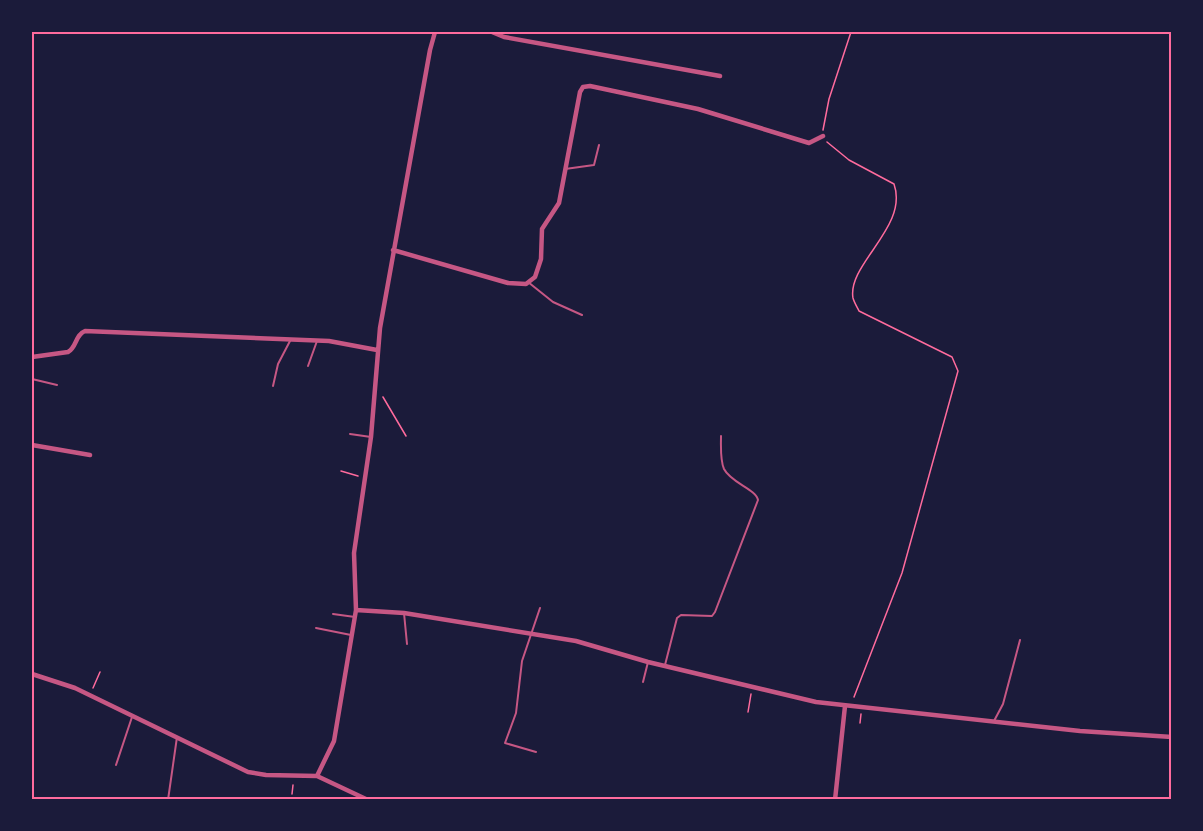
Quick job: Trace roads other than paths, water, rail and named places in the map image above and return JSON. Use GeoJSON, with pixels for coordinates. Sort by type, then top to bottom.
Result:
{"type":"FeatureCollection","features":[{"type":"Feature","properties":{"kind":"street"},"geometry":{"type":"LineString","coordinates":[[317,776],[334,741],[356,617],[354,553],[371,437],[377,386],[378,350],[393,250],[435,32]]}},
{"type":"Feature","properties":{"kind":"street"},"geometry":{"type":"LineString","coordinates":[[492,32],[504,37],[720,76]]}},
{"type":"Feature","properties":{"kind":"street"},"geometry":{"type":"LineString","coordinates":[[393,250],[508,283],[528,282],[535,277],[541,259],[544,223],[559,203],[580,92],[583,87],[590,86],[698,109],[808,143],[823,136]]}},
{"type":"Feature","properties":{"kind":"street"},"geometry":{"type":"LineString","coordinates":[[32,357],[68,352],[80,333],[85,331],[317,341],[378,350]]}},
{"type":"Feature","properties":{"kind":"street"},"geometry":{"type":"LineString","coordinates":[[32,445],[90,454]]}},
{"type":"Feature","properties":{"kind":"street"},"geometry":{"type":"LineString","coordinates":[[356,610],[404,613],[576,640],[648,662],[752,687],[848,706],[1080,731],[1172,737]]}},
{"type":"Feature","properties":{"kind":"street"},"geometry":{"type":"LineString","coordinates":[[32,674],[90,695],[133,714],[248,772],[266,776],[317,776],[368,800]]}},
{"type":"Feature","properties":{"kind":"street"},"geometry":{"type":"LineString","coordinates":[[835,800],[848,706]]}},
{"type":"Feature","properties":{"kind":"lane"},"geometry":{"type":"LineString","coordinates":[[565,169],[594,165],[599,145]]}},
{"type":"Feature","properties":{"kind":"lane"},"geometry":{"type":"LineString","coordinates":[[528,282],[553,302],[582,315]]}},
{"type":"Feature","properties":{"kind":"lane"},"geometry":{"type":"LineString","coordinates":[[273,386],[278,364],[291,341]]}},
{"type":"Feature","properties":{"kind":"lane"},"geometry":{"type":"LineString","coordinates":[[308,366],[317,341]]}},
{"type":"Feature","properties":{"kind":"lane"},"geometry":{"type":"LineString","coordinates":[[32,379],[57,385]]}},
{"type":"Feature","properties":{"kind":"lane"},"geometry":{"type":"LineString","coordinates":[[350,434],[371,437]]}},
{"type":"Feature","properties":{"kind":"lane"},"geometry":{"type":"LineString","coordinates":[[666,666],[677,618],[681,615],[712,616],[715,612],[758,500],[753,492],[740,486],[725,471],[721,436]]}},
{"type":"Feature","properties":{"kind":"lane"},"geometry":{"type":"LineString","coordinates":[[536,752],[505,743],[516,713],[522,661],[540,608]]}},
{"type":"Feature","properties":{"kind":"lane"},"geometry":{"type":"LineString","coordinates":[[404,613],[407,644]]}},
{"type":"Feature","properties":{"kind":"lane"},"geometry":{"type":"LineString","coordinates":[[333,614],[356,617]]}},
{"type":"Feature","properties":{"kind":"lane"},"geometry":{"type":"LineString","coordinates":[[316,628],[353,635]]}},
{"type":"Feature","properties":{"kind":"lane"},"geometry":{"type":"LineString","coordinates":[[994,721],[1003,704],[1020,639]]}},
{"type":"Feature","properties":{"kind":"lane"},"geometry":{"type":"LineString","coordinates":[[643,682],[648,662]]}},
{"type":"Feature","properties":{"kind":"lane"},"geometry":{"type":"LineString","coordinates":[[116,765],[133,714]]}},
{"type":"Feature","properties":{"kind":"lane"},"geometry":{"type":"LineString","coordinates":[[168,800],[177,737]]}}]}
